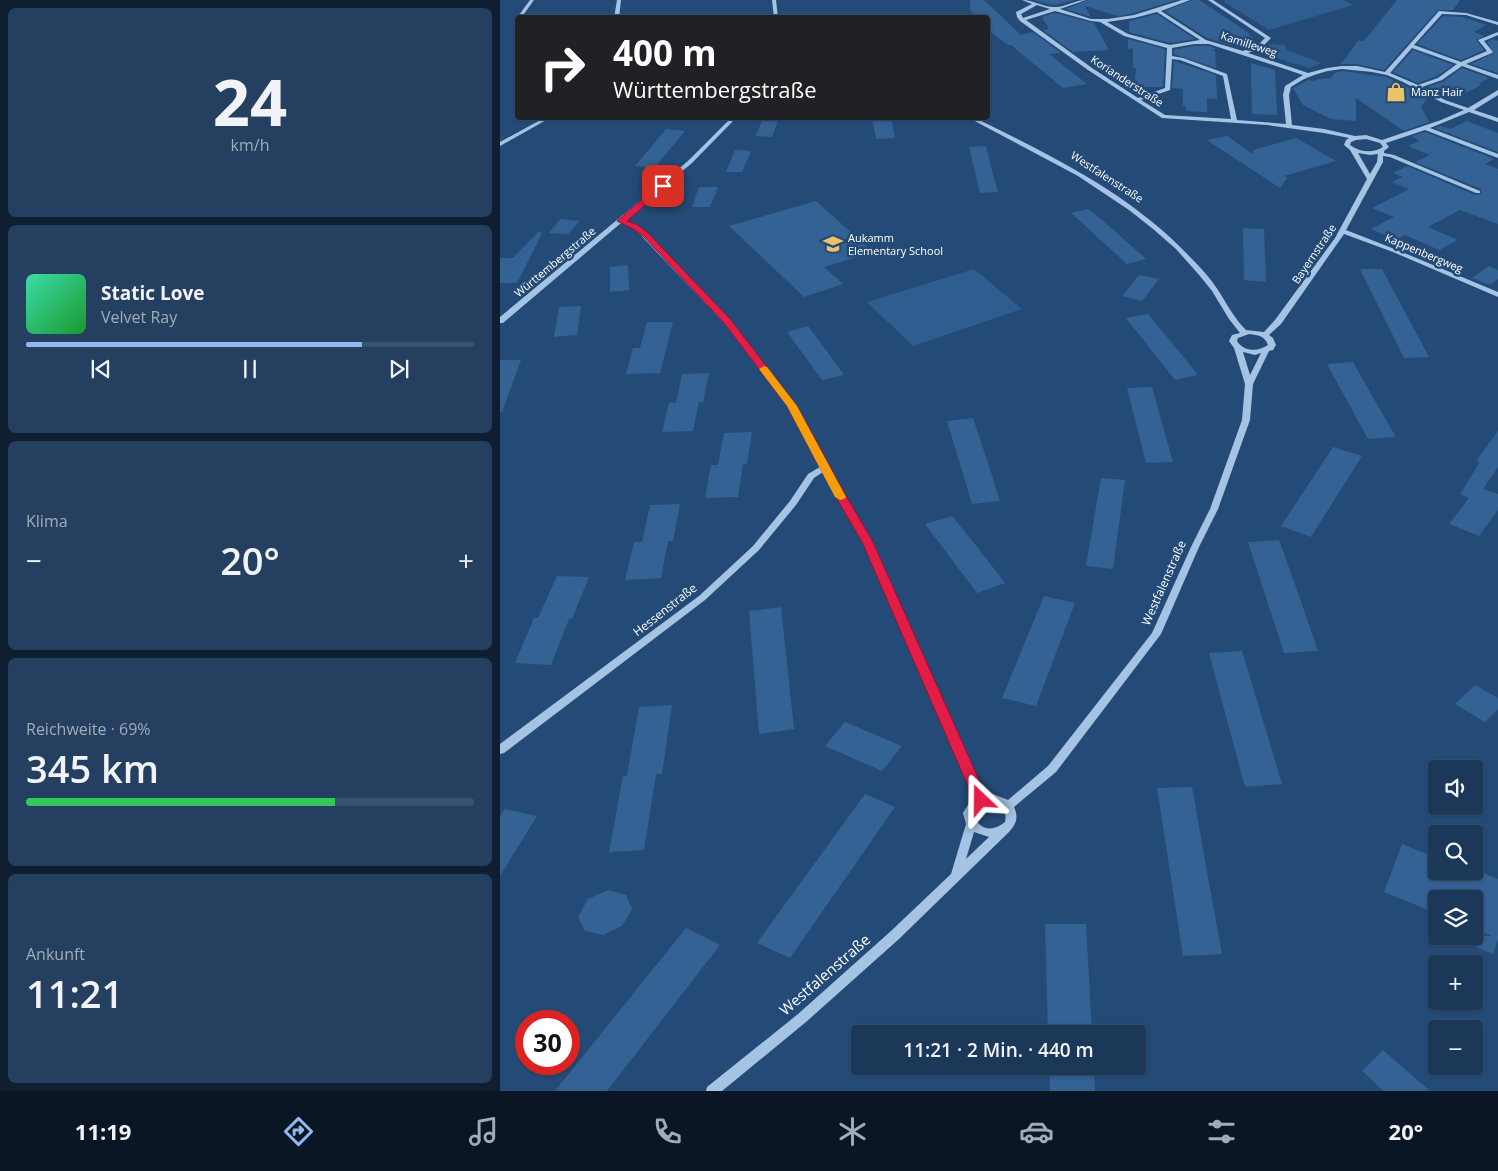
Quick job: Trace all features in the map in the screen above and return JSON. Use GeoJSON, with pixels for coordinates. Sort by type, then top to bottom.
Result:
{"type":"FeatureCollection","features":[{"type":"Feature","properties":{"kind":"street"},"geometry":{"type":"LineString","coordinates":[[520,15],[532,0]]}},
{"type":"Feature","properties":{"kind":"street"},"geometry":{"type":"LineString","coordinates":[[616,15],[619,0]]}},
{"type":"Feature","properties":{"kind":"street"},"geometry":{"type":"LineString","coordinates":[[774,0],[778,15]]}},
{"type":"Feature","properties":{"kind":"street"},"geometry":{"type":"LineString","coordinates":[[1024,0],[1091,20],[1102,21],[1157,10],[1188,0]]}},
{"type":"Feature","properties":{"kind":"street"},"geometry":{"type":"LineString","coordinates":[[1036,4],[1018,13],[1022,20],[1084,0]]}},
{"type":"Feature","properties":{"kind":"street"},"geometry":{"type":"LineString","coordinates":[[1210,0],[1268,38],[1260,46],[1243,53]]}},
{"type":"Feature","properties":{"kind":"street"},"geometry":{"type":"LineString","coordinates":[[1157,10],[1204,41]]}},
{"type":"Feature","properties":{"kind":"street"},"geometry":{"type":"LineString","coordinates":[[1386,74],[1441,12],[1466,14],[1498,24]]}},
{"type":"Feature","properties":{"kind":"street","name":"Korianderstraße"},"geometry":{"type":"LineString","coordinates":[[1022,20],[1136,100],[1164,117],[1289,126],[1355,138],[1372,138],[1382,142]]}},
{"type":"Feature","properties":{"kind":"street"},"geometry":{"type":"LineString","coordinates":[[1102,21],[1126,34],[1170,47],[1168,89],[1136,100]]}},
{"type":"Feature","properties":{"kind":"street"},"geometry":{"type":"LineString","coordinates":[[1418,87],[1440,79],[1460,64],[1490,52],[1481,40],[1498,33]]}},
{"type":"Feature","properties":{"kind":"street","name":"Kamilleweg"},"geometry":{"type":"LineString","coordinates":[[1170,47],[1204,41],[1307,74]]}},
{"type":"Feature","properties":{"kind":"street"},"geometry":{"type":"LineString","coordinates":[[1411,46],[1498,77]]}},
{"type":"Feature","properties":{"kind":"street"},"geometry":{"type":"LineString","coordinates":[[1170,57],[1181,59],[1225,75],[1234,121]]}},
{"type":"Feature","properties":{"kind":"street"},"geometry":{"type":"LineString","coordinates":[[1289,126],[1286,95],[1288,86],[1307,74],[1344,69],[1386,74],[1418,87],[1436,98],[1498,120]]}},
{"type":"Feature","properties":{"kind":"street"},"geometry":{"type":"LineString","coordinates":[[1382,153],[1386,147],[1382,142],[1469,110],[1486,102],[1498,92]]}},
{"type":"Feature","properties":{"kind":"street"},"geometry":{"type":"LineString","coordinates":[[500,144],[543,120]]}},
{"type":"Feature","properties":{"kind":"street","name":"Württembergstraße"},"geometry":{"type":"LineString","coordinates":[[500,321],[690,162],[732,120]]}},
{"type":"Feature","properties":{"kind":"street","name":"Westfalenstraße"},"geometry":{"type":"LineString","coordinates":[[976,120],[1092,182],[1150,223],[1194,265],[1243,332]]}},
{"type":"Feature","properties":{"kind":"street"},"geometry":{"type":"LineString","coordinates":[[1423,127],[1498,156]]}},
{"type":"Feature","properties":{"kind":"street"},"geometry":{"type":"LineString","coordinates":[[1355,138],[1347,143],[1370,178]]}},
{"type":"Feature","properties":{"kind":"street"},"geometry":{"type":"LineString","coordinates":[[1353,150],[1392,156],[1478,192]]}},
{"type":"Feature","properties":{"kind":"street","name":"Bayernstraße"},"geometry":{"type":"LineString","coordinates":[[1265,335],[1278,322],[1342,231],[1380,162],[1382,153]]}},
{"type":"Feature","properties":{"kind":"street"},"geometry":{"type":"LineString","coordinates":[[621,221],[636,227],[646,236],[727,321],[792,406],[824,468],[868,542],[981,800]]}},
{"type":"Feature","properties":{"kind":"street","name":"Kappenbergweg"},"geometry":{"type":"LineString","coordinates":[[1342,231],[1395,251],[1498,295]]}},
{"type":"Feature","properties":{"kind":"street"},"geometry":{"type":"LineString","coordinates":[[1243,332],[1265,335],[1272,341],[1270,348],[1266,351],[1255,353],[1238,348],[1233,340],[1238,334],[1243,332]]}},
{"type":"Feature","properties":{"kind":"street","name":"Westfalenstraße"},"geometry":{"type":"LineString","coordinates":[[1238,348],[1250,384]]}},
{"type":"Feature","properties":{"kind":"street","name":"Westfalenstraße"},"geometry":{"type":"LineString","coordinates":[[1008,806],[1052,768],[1156,634],[1195,547],[1214,510],[1246,420],[1250,384],[1266,351]]}},
{"type":"Feature","properties":{"kind":"street","name":"Hessenstraße"},"geometry":{"type":"LineString","coordinates":[[500,750],[702,598],[756,548],[793,503],[811,476],[824,468]]}},
{"type":"Feature","properties":{"kind":"street"},"geometry":{"type":"LineString","coordinates":[[955,878],[971,824],[968,813],[971,808],[981,800],[993,798],[1008,806],[1012,818],[1005,829],[999,832],[980,832],[971,824]]}},
{"type":"Feature","properties":{"kind":"street","name":"Westfalenstraße"},"geometry":{"type":"LineString","coordinates":[[712,1091],[802,1018],[955,878],[1005,829]]}},
{"type":"Feature","properties":{"kind":"shaded area"},"geometry":{"type":"Polygon","coordinates":[[[1225,0],[1343,0],[1353,5],[1269,30],[1224,2],[1225,0]]]}},
{"type":"Feature","properties":{"kind":"shaded area"},"geometry":{"type":"Polygon","coordinates":[[[1271,44],[1285,45],[1287,50],[1321,63],[1309,68],[1260,53],[1259,50],[1271,44]]]}},
{"type":"Feature","properties":{"kind":"shaded area"},"geometry":{"type":"Polygon","coordinates":[[[974,269],[1022,309],[913,346],[867,302],[974,269]]]}},
{"type":"Feature","properties":{"kind":"building"},"geometry":{"type":"Polygon","coordinates":[[[970,0],[984,0],[1021,35],[1033,32],[1061,53],[1049,54],[1087,84],[1063,88],[1011,45],[1008,45],[990,32],[990,15],[974,15],[970,10],[970,0]]]}},
{"type":"Feature","properties":{"kind":"building"},"geometry":{"type":"Polygon","coordinates":[[[1033,0],[1075,0],[1054,5],[1033,0]]]}},
{"type":"Feature","properties":{"kind":"building"},"geometry":{"type":"Polygon","coordinates":[[[1088,0],[1176,0],[1118,16],[1085,6],[1091,17],[1066,9],[1088,0]]]}},
{"type":"Feature","properties":{"kind":"building"},"geometry":{"type":"Polygon","coordinates":[[[1192,0],[1199,0],[1243,29],[1251,35],[1248,35],[1253,38],[1248,39],[1253,42],[1233,46],[1207,38],[1165,11],[1192,0]]]}},
{"type":"Feature","properties":{"kind":"building"},"geometry":{"type":"Polygon","coordinates":[[[1397,0],[1460,0],[1453,10],[1438,10],[1384,70],[1357,64],[1341,64],[1358,41],[1364,41],[1397,0]]]}},
{"type":"Feature","properties":{"kind":"building"},"geometry":{"type":"Polygon","coordinates":[[[1055,13],[1094,23],[1109,50],[1073,52],[1043,30],[1049,29],[1042,17],[1055,13]]]}},
{"type":"Feature","properties":{"kind":"building"},"geometry":{"type":"Polygon","coordinates":[[[1157,14],[1195,39],[1170,43],[1129,32],[1129,21],[1157,14]]]}},
{"type":"Feature","properties":{"kind":"building"},"geometry":{"type":"Polygon","coordinates":[[[1443,16],[1462,17],[1486,25],[1474,32],[1484,36],[1476,40],[1484,50],[1461,60],[1417,44],[1443,16]]]}},
{"type":"Feature","properties":{"kind":"building"},"geometry":{"type":"Polygon","coordinates":[[[1128,39],[1165,49],[1163,87],[1140,87],[1138,81],[1135,81],[1136,68],[1133,68],[1133,48],[1128,49],[1128,39]]]}},
{"type":"Feature","properties":{"kind":"building"},"geometry":{"type":"Polygon","coordinates":[[[1493,39],[1498,41],[1498,73],[1471,64],[1494,53],[1487,42],[1493,39]]]}},
{"type":"Feature","properties":{"kind":"building"},"geometry":{"type":"Polygon","coordinates":[[[1194,46],[1209,46],[1217,49],[1211,50],[1215,51],[1216,68],[1174,54],[1174,50],[1194,46]]]}},
{"type":"Feature","properties":{"kind":"building"},"geometry":{"type":"Polygon","coordinates":[[[1413,50],[1453,65],[1437,76],[1418,83],[1393,72],[1413,50]]]}},
{"type":"Feature","properties":{"kind":"building"},"geometry":{"type":"Polygon","coordinates":[[[1174,61],[1216,75],[1217,99],[1207,98],[1207,112],[1186,111],[1186,106],[1183,106],[1183,89],[1172,88],[1174,61]]]}},
{"type":"Feature","properties":{"kind":"building"},"geometry":{"type":"Polygon","coordinates":[[[1251,63],[1275,70],[1277,115],[1252,114],[1251,63]]]}},
{"type":"Feature","properties":{"kind":"building"},"geometry":{"type":"Polygon","coordinates":[[[1462,68],[1489,78],[1478,84],[1481,85],[1476,88],[1454,98],[1427,87],[1443,82],[1462,68]]]}},
{"type":"Feature","properties":{"kind":"building"},"geometry":{"type":"Polygon","coordinates":[[[1342,71],[1386,77],[1428,97],[1421,107],[1429,122],[1404,131],[1356,98],[1356,121],[1331,119],[1303,105],[1293,88],[1308,80],[1331,78],[1336,72],[1342,71]]]}},
{"type":"Feature","properties":{"kind":"building"},"geometry":{"type":"Polygon","coordinates":[[[762,120],[778,120],[772,137],[756,136],[762,120]]]}},
{"type":"Feature","properties":{"kind":"building"},"geometry":{"type":"Polygon","coordinates":[[[872,120],[891,120],[895,138],[876,139],[872,120]]]}},
{"type":"Feature","properties":{"kind":"building"},"geometry":{"type":"Polygon","coordinates":[[[1467,121],[1498,133],[1498,152],[1435,128],[1441,126],[1450,129],[1467,121]]]}},
{"type":"Feature","properties":{"kind":"building"},"geometry":{"type":"Polygon","coordinates":[[[666,129],[685,131],[654,168],[635,166],[666,129]]]}},
{"type":"Feature","properties":{"kind":"building"},"geometry":{"type":"Polygon","coordinates":[[[1425,132],[1494,159],[1485,164],[1498,169],[1498,224],[1460,210],[1428,227],[1458,240],[1439,250],[1405,235],[1395,240],[1371,229],[1394,217],[1372,208],[1409,189],[1392,182],[1403,177],[1393,173],[1407,166],[1475,195],[1481,194],[1481,189],[1415,162],[1430,155],[1408,146],[1419,141],[1412,136],[1425,132]]]}},
{"type":"Feature","properties":{"kind":"building"},"geometry":{"type":"Polygon","coordinates":[[[1227,136],[1253,154],[1253,150],[1296,138],[1336,161],[1284,176],[1287,178],[1280,188],[1207,140],[1227,136]]]}},
{"type":"Feature","properties":{"kind":"building"},"geometry":{"type":"Polygon","coordinates":[[[986,146],[998,192],[980,193],[969,147],[986,146]]]}},
{"type":"Feature","properties":{"kind":"building"},"geometry":{"type":"Polygon","coordinates":[[[735,150],[751,151],[742,172],[726,172],[735,150]]]}},
{"type":"Feature","properties":{"kind":"building"},"geometry":{"type":"Polygon","coordinates":[[[699,187],[718,187],[710,207],[692,207],[699,187]]]}},
{"type":"Feature","properties":{"kind":"building"},"geometry":{"type":"Polygon","coordinates":[[[816,201],[873,252],[824,267],[843,284],[804,297],[729,226],[816,201]]]}},
{"type":"Feature","properties":{"kind":"building"},"geometry":{"type":"Polygon","coordinates":[[[1089,209],[1146,259],[1127,264],[1071,213],[1089,209]]]}},
{"type":"Feature","properties":{"kind":"building"},"geometry":{"type":"Polygon","coordinates":[[[560,219],[579,221],[568,234],[549,233],[560,219]]]}},
{"type":"Feature","properties":{"kind":"building"},"geometry":{"type":"Polygon","coordinates":[[[1243,228],[1264,229],[1266,282],[1244,280],[1243,228]]]}},
{"type":"Feature","properties":{"kind":"building"},"geometry":{"type":"Polygon","coordinates":[[[539,231],[542,233],[517,283],[500,283],[500,258],[513,258],[539,231]]]}},
{"type":"Feature","properties":{"kind":"building"},"geometry":{"type":"Polygon","coordinates":[[[628,265],[629,290],[610,292],[610,267],[628,265]]]}},
{"type":"Feature","properties":{"kind":"building"},"geometry":{"type":"Polygon","coordinates":[[[1489,266],[1498,270],[1498,279],[1490,285],[1472,278],[1489,266]]]}},
{"type":"Feature","properties":{"kind":"building"},"geometry":{"type":"Polygon","coordinates":[[[1360,269],[1382,269],[1429,357],[1404,358],[1360,269]]]}},
{"type":"Feature","properties":{"kind":"building"},"geometry":{"type":"Polygon","coordinates":[[[1139,275],[1159,279],[1142,301],[1122,296],[1139,275]]]}},
{"type":"Feature","properties":{"kind":"building"},"geometry":{"type":"Polygon","coordinates":[[[581,306],[577,335],[554,337],[559,307],[581,306]]]}},
{"type":"Feature","properties":{"kind":"building"},"geometry":{"type":"Polygon","coordinates":[[[1148,314],[1198,375],[1175,380],[1126,318],[1148,314]]]}},
{"type":"Feature","properties":{"kind":"building"},"geometry":{"type":"Polygon","coordinates":[[[647,322],[673,322],[660,373],[626,374],[633,348],[640,348],[647,322]]]}},
{"type":"Feature","properties":{"kind":"building"},"geometry":{"type":"Polygon","coordinates":[[[808,326],[844,375],[822,380],[787,332],[808,326]]]}},
{"type":"Feature","properties":{"kind":"building"},"geometry":{"type":"Polygon","coordinates":[[[500,360],[521,360],[502,412],[500,412],[500,360]]]}},
{"type":"Feature","properties":{"kind":"building"},"geometry":{"type":"Polygon","coordinates":[[[1353,362],[1396,437],[1368,439],[1327,364],[1353,362]]]}},
{"type":"Feature","properties":{"kind":"building"},"geometry":{"type":"Polygon","coordinates":[[[709,373],[703,402],[699,402],[693,431],[662,432],[669,403],[676,403],[682,374],[709,373]]]}},
{"type":"Feature","properties":{"kind":"building"},"geometry":{"type":"Polygon","coordinates":[[[1152,387],[1173,462],[1146,463],[1127,388],[1152,387]]]}},
{"type":"Feature","properties":{"kind":"building"},"geometry":{"type":"Polygon","coordinates":[[[973,418],[1000,501],[972,504],[947,421],[973,418]]]}},
{"type":"Feature","properties":{"kind":"building"},"geometry":{"type":"Polygon","coordinates":[[[1498,431],[1498,467],[1483,489],[1498,494],[1498,510],[1479,536],[1449,524],[1469,498],[1460,494],[1480,462],[1476,461],[1498,431]]]}},
{"type":"Feature","properties":{"kind":"building"},"geometry":{"type":"Polygon","coordinates":[[[752,432],[747,464],[743,464],[738,497],[705,498],[711,465],[718,465],[724,433],[752,432]]]}},
{"type":"Feature","properties":{"kind":"building"},"geometry":{"type":"Polygon","coordinates":[[[1333,447],[1362,456],[1311,537],[1281,526],[1333,447]]]}},
{"type":"Feature","properties":{"kind":"building"},"geometry":{"type":"Polygon","coordinates":[[[1101,478],[1125,480],[1113,569],[1086,566],[1101,478]]]}},
{"type":"Feature","properties":{"kind":"building"},"geometry":{"type":"Polygon","coordinates":[[[680,504],[673,541],[668,541],[661,578],[625,580],[634,542],[642,542],[650,505],[680,504]]]}},
{"type":"Feature","properties":{"kind":"building"},"geometry":{"type":"Polygon","coordinates":[[[952,516],[1005,583],[977,593],[925,524],[952,516]]]}},
{"type":"Feature","properties":{"kind":"building"},"geometry":{"type":"Polygon","coordinates":[[[1279,540],[1318,651],[1284,653],[1248,542],[1279,540]]]}},
{"type":"Feature","properties":{"kind":"building"},"geometry":{"type":"Polygon","coordinates":[[[557,576],[589,577],[572,619],[569,619],[551,665],[515,663],[534,618],[538,618],[557,576]]]}},
{"type":"Feature","properties":{"kind":"building"},"geometry":{"type":"Polygon","coordinates":[[[1044,596],[1075,603],[1036,706],[1002,698],[1044,596]]]}},
{"type":"Feature","properties":{"kind":"building"},"geometry":{"type":"Polygon","coordinates":[[[781,607],[794,729],[759,734],[749,611],[781,607]]]}},
{"type":"Feature","properties":{"kind":"building"},"geometry":{"type":"Polygon","coordinates":[[[1242,651],[1282,784],[1245,787],[1209,653],[1242,651]]]}},
{"type":"Feature","properties":{"kind":"building"},"geometry":{"type":"Polygon","coordinates":[[[1475,685],[1498,698],[1498,709],[1485,722],[1455,704],[1475,685]]]}},
{"type":"Feature","properties":{"kind":"building"},"geometry":{"type":"Polygon","coordinates":[[[672,705],[662,774],[656,774],[644,850],[609,852],[623,776],[627,776],[639,707],[672,705]]]}},
{"type":"Feature","properties":{"kind":"building"},"geometry":{"type":"Polygon","coordinates":[[[845,722],[902,746],[882,771],[825,746],[845,722]]]}},
{"type":"Feature","properties":{"kind":"building"},"geometry":{"type":"Polygon","coordinates":[[[1192,787],[1222,954],[1183,956],[1157,788],[1192,787]]]}},
{"type":"Feature","properties":{"kind":"building"},"geometry":{"type":"Polygon","coordinates":[[[865,794],[895,807],[790,958],[757,943],[865,794]]]}},
{"type":"Feature","properties":{"kind":"building"},"geometry":{"type":"Polygon","coordinates":[[[505,809],[537,816],[500,876],[500,816],[505,809]]]}},
{"type":"Feature","properties":{"kind":"building"},"geometry":{"type":"Polygon","coordinates":[[[1402,844],[1428,855],[1428,880],[1483,880],[1483,873],[1498,879],[1498,939],[1493,954],[1472,945],[1483,945],[1483,936],[1492,936],[1483,932],[1483,890],[1428,890],[1428,910],[1384,892],[1402,844]]]}},
{"type":"Feature","properties":{"kind":"building"},"geometry":{"type":"Polygon","coordinates":[[[608,890],[626,895],[632,909],[622,926],[603,935],[585,931],[578,917],[588,899],[608,890]]]}},
{"type":"Feature","properties":{"kind":"building"},"geometry":{"type":"Polygon","coordinates":[[[1045,924],[1086,924],[1092,1025],[1048,1025],[1045,924]]]}},
{"type":"Feature","properties":{"kind":"building"},"geometry":{"type":"Polygon","coordinates":[[[686,928],[720,945],[607,1091],[555,1091],[568,1075],[580,1075],[580,1060],[686,928]]]}},
{"type":"Feature","properties":{"kind":"building"},"geometry":{"type":"Polygon","coordinates":[[[1383,1050],[1430,1091],[1384,1091],[1362,1071],[1383,1050]]]}},
{"type":"Feature","properties":{"kind":"building"},"geometry":{"type":"Polygon","coordinates":[[[1049,1075],[1094,1075],[1095,1091],[1050,1091],[1049,1075]]]}},
{"type":"Feature","properties":{"kind":"slow traffic"},"geometry":{"type":"LineString","coordinates":[[764,369],[792,406],[840,497]]}},
{"type":"Feature","properties":{"kind":"place","name":"Manz Hair"},"geometry":{"type":"Point","coordinates":[1396,92]}},
{"type":"Feature","properties":{"kind":"place","name":"Aukamm Elementary School"},"geometry":{"type":"Point","coordinates":[833,244]}},
{"type":"Feature","properties":{"kind":"route"},"geometry":{"type":"LineString","coordinates":[[663,186],[621,221],[636,227],[646,236],[727,321],[792,406],[824,468],[868,542],[981,800]]}}]}
